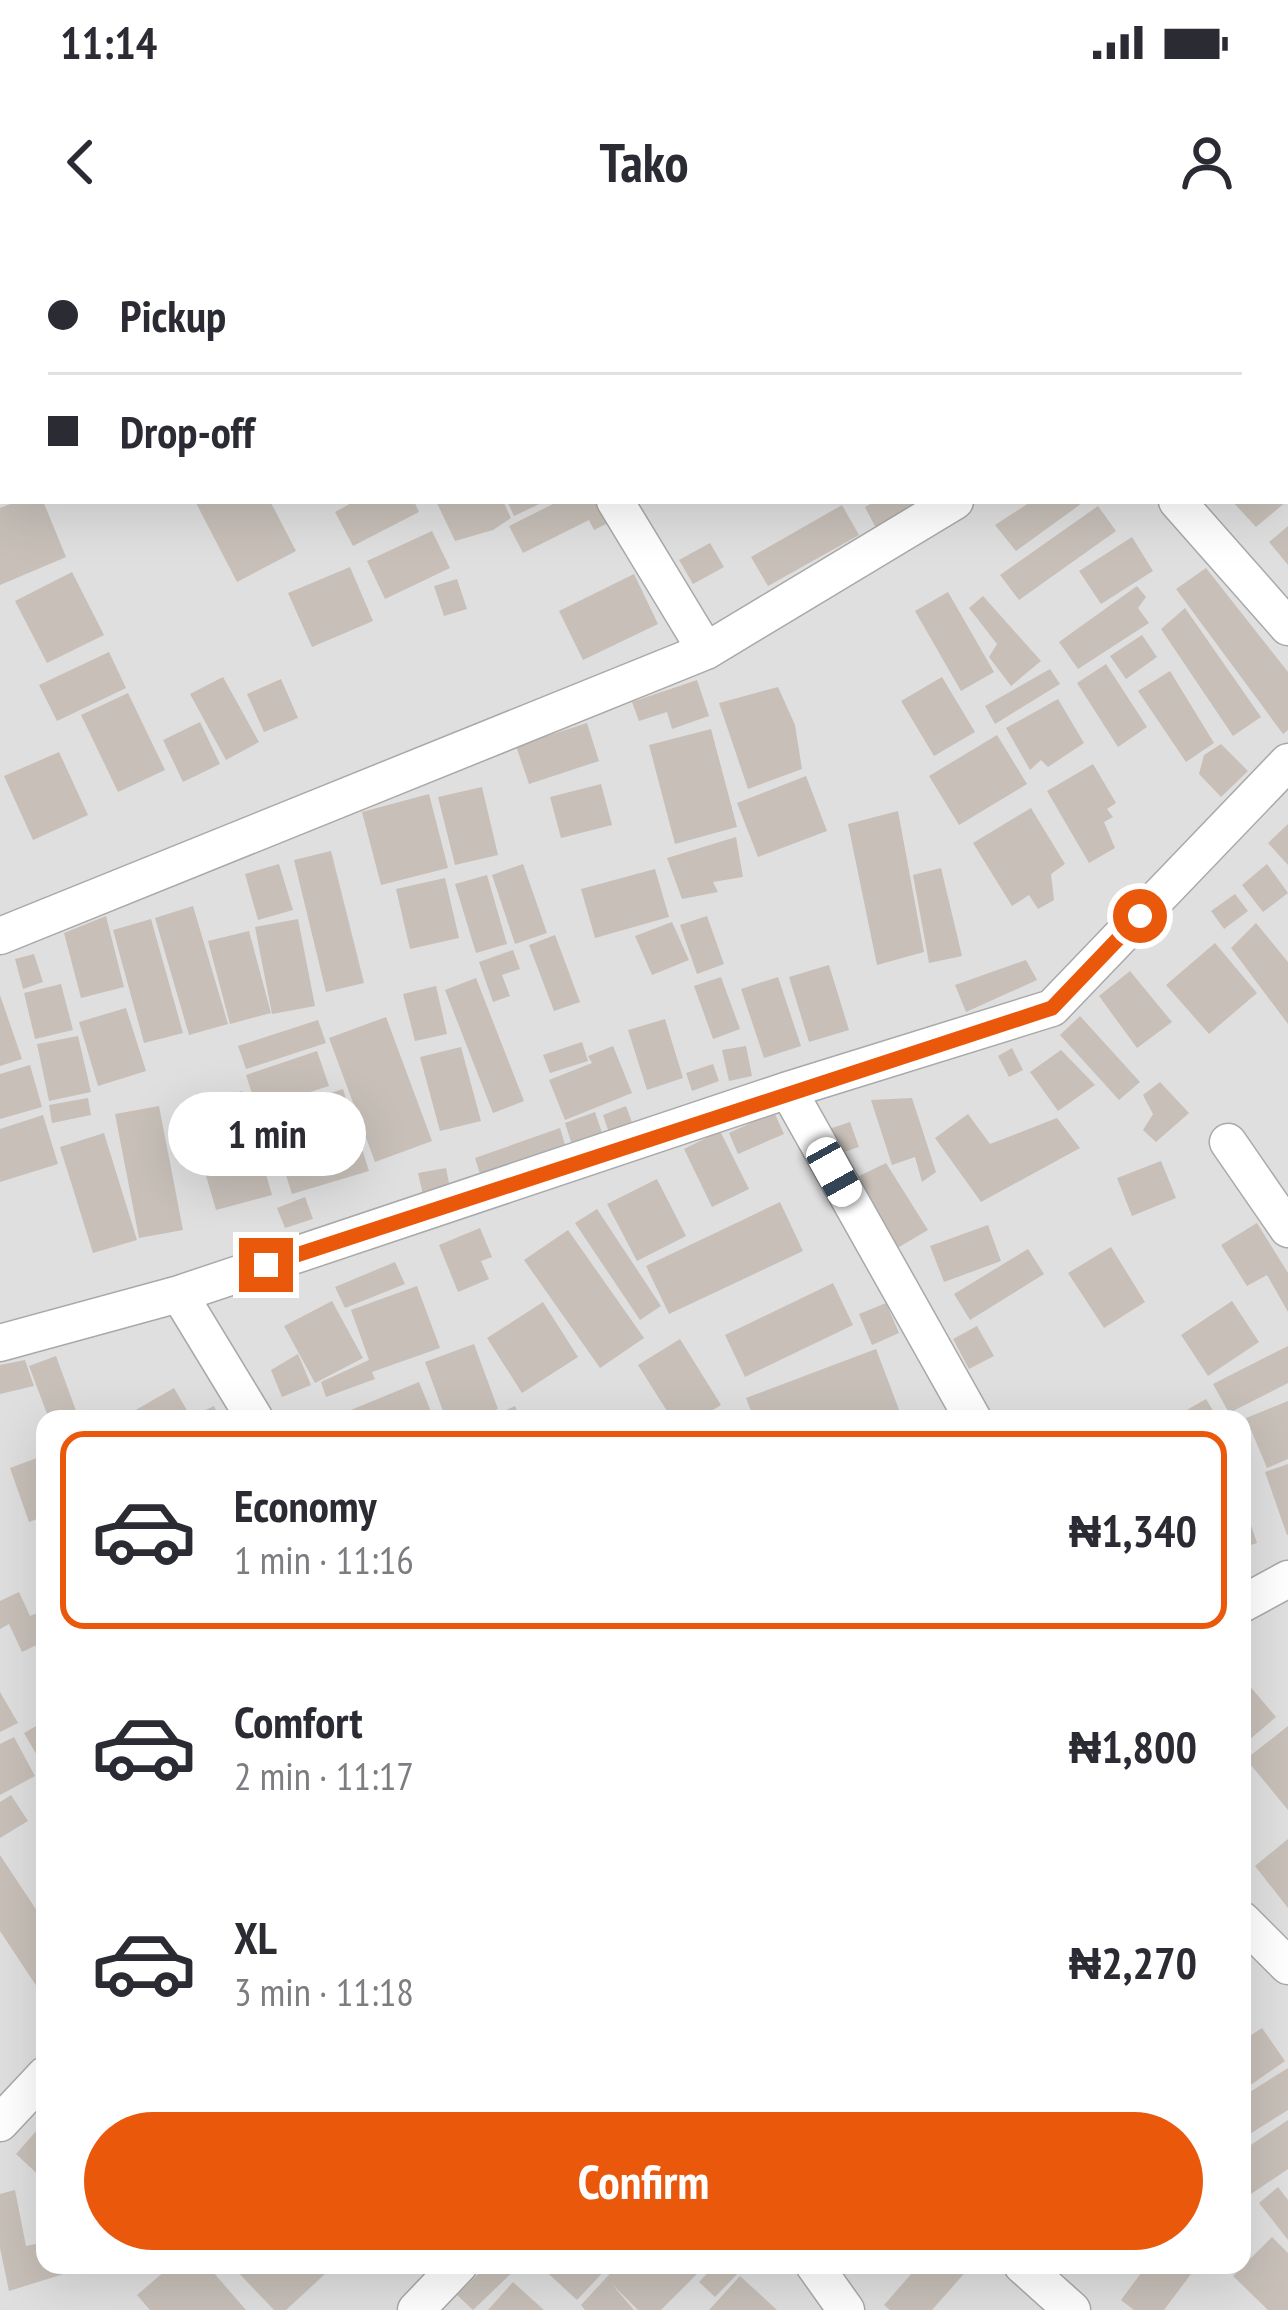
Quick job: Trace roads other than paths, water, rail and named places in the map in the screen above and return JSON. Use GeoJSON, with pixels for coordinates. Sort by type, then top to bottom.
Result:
{"type":"FeatureCollection","features":[{"type":"Feature","properties":{"kind":"street"},"geometry":{"type":"LineString","coordinates":[[617,504],[706,651]]}},
{"type":"Feature","properties":{"kind":"street"},"geometry":{"type":"LineString","coordinates":[[0,936],[706,651],[951,504]]}},
{"type":"Feature","properties":{"kind":"street"},"geometry":{"type":"LineString","coordinates":[[1180,504],[1288,627]]}},
{"type":"Feature","properties":{"kind":"street"},"geometry":{"type":"LineString","coordinates":[[0,1342],[179,1294],[788,1090],[1052,1008],[1288,762]]}},
{"type":"Feature","properties":{"kind":"street"},"geometry":{"type":"LineString","coordinates":[[788,1090],[968,1410]]}},
{"type":"Feature","properties":{"kind":"street"},"geometry":{"type":"LineString","coordinates":[[1228,1142],[1288,1229]]}},
{"type":"Feature","properties":{"kind":"street"},"geometry":{"type":"LineString","coordinates":[[179,1294],[250,1410]]}},
{"type":"Feature","properties":{"kind":"street"},"geometry":{"type":"LineString","coordinates":[[1251,1599],[1288,1580]]}},
{"type":"Feature","properties":{"kind":"street"},"geometry":{"type":"LineString","coordinates":[[1251,1929],[1288,1966]]}},
{"type":"Feature","properties":{"kind":"street"},"geometry":{"type":"LineString","coordinates":[[0,2123],[36,2085]]}},
{"type":"Feature","properties":{"kind":"street"},"geometry":{"type":"LineString","coordinates":[[416,2310],[450,2274]]}},
{"type":"Feature","properties":{"kind":"street"},"geometry":{"type":"LineString","coordinates":[[820,2274],[846,2310]]}},
{"type":"Feature","properties":{"kind":"street"},"geometry":{"type":"LineString","coordinates":[[1032,2274],[1072,2310]]}}]}
